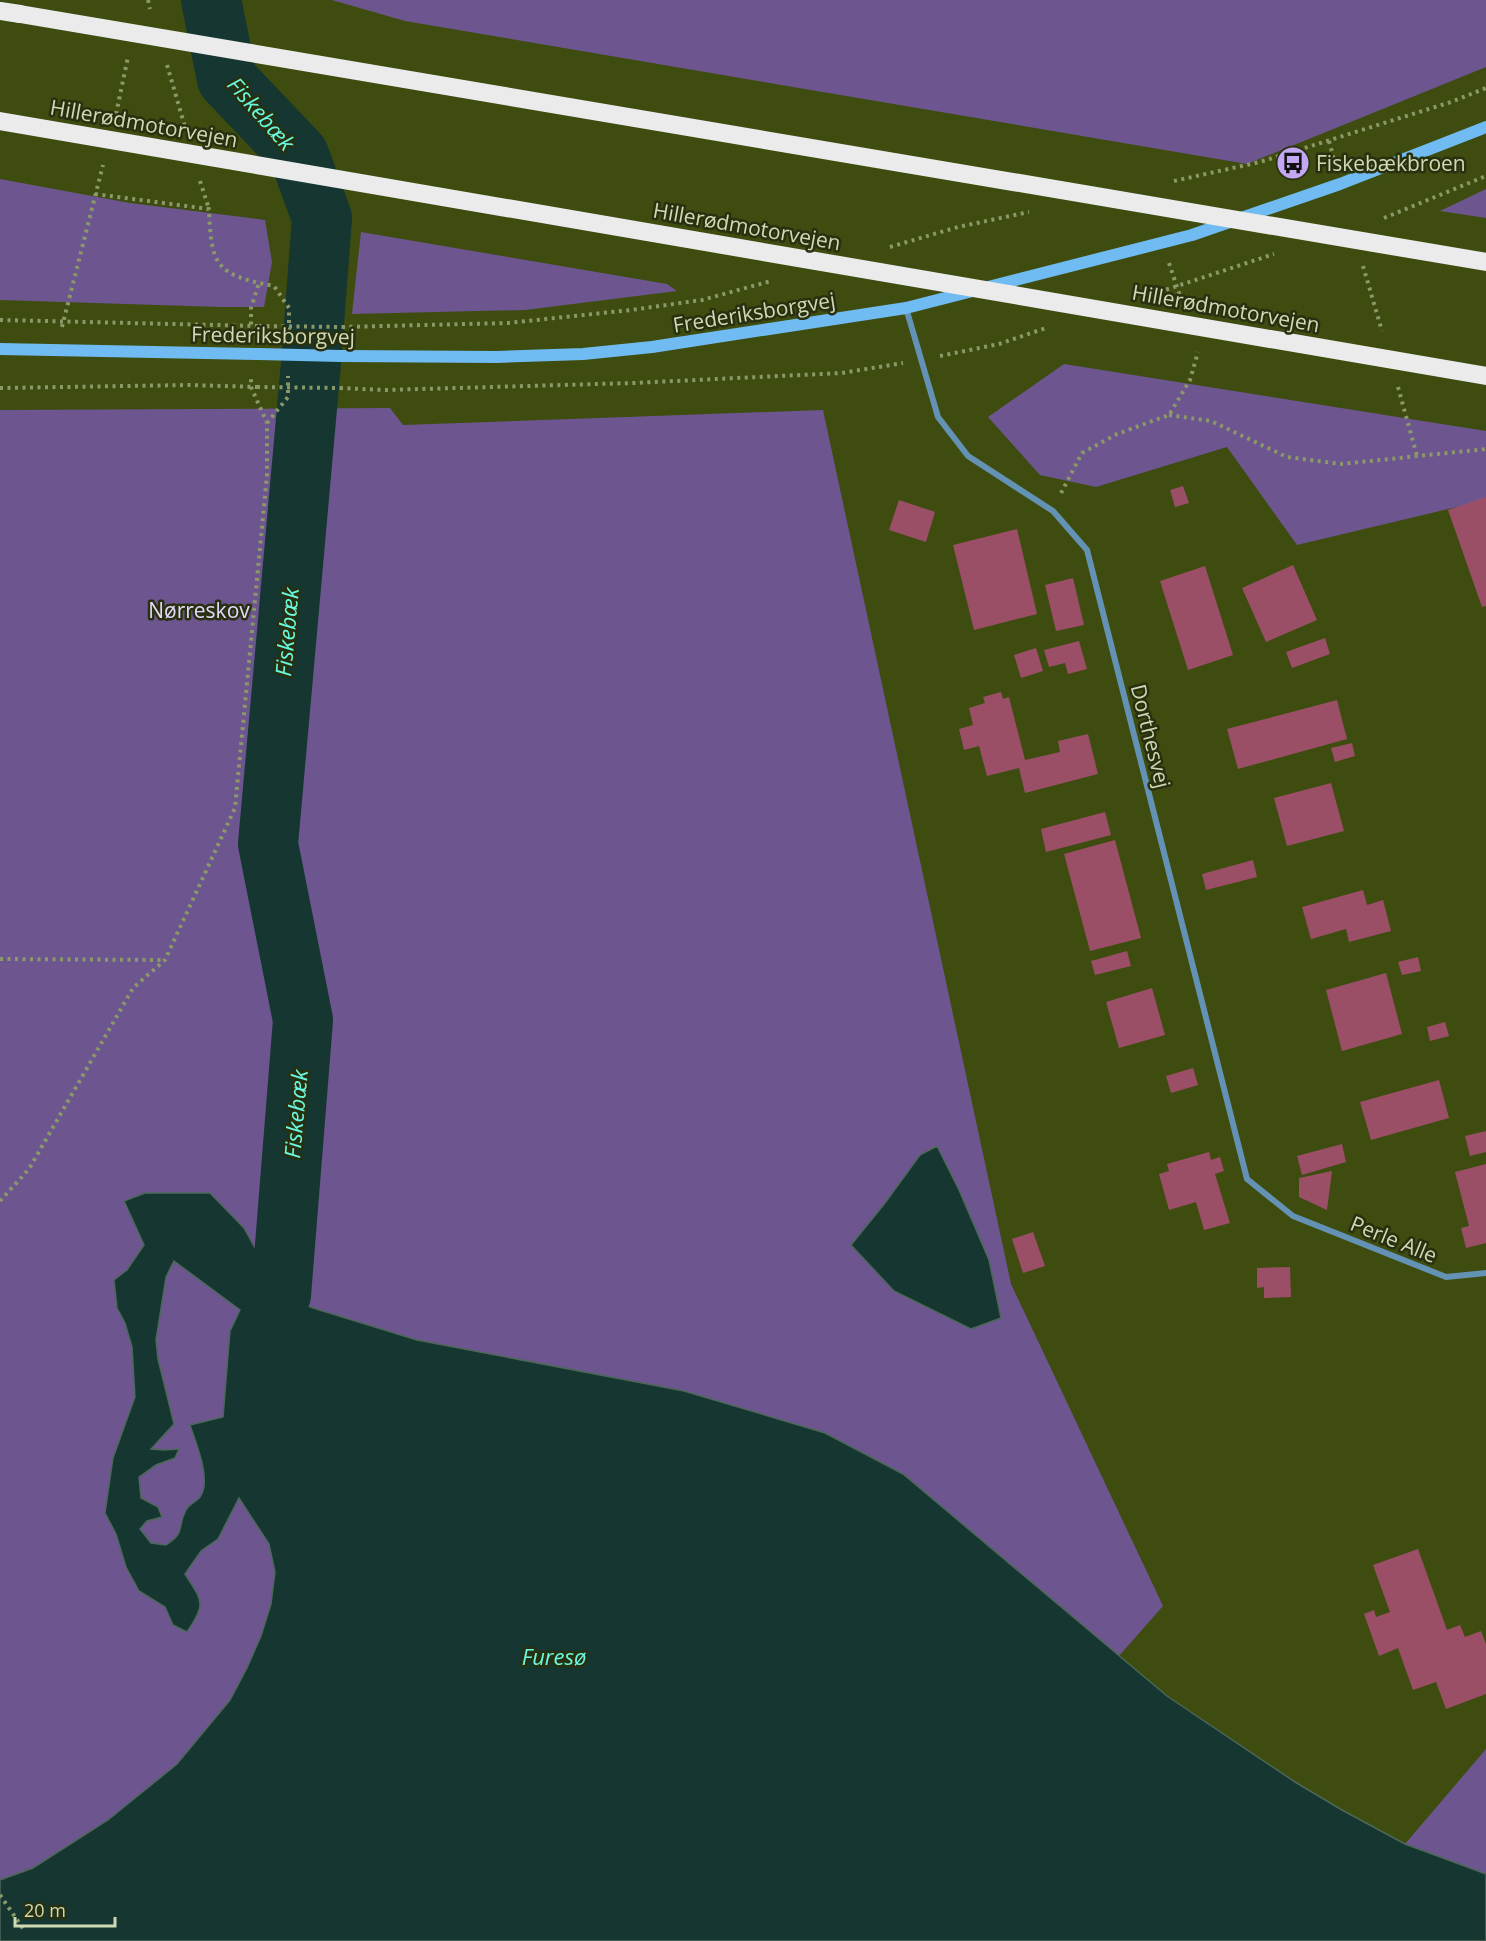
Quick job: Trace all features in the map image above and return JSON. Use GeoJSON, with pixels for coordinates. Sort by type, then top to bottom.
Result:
{"type":"FeatureCollection","features":[{"type":"Feature","properties":{"kind":"highway"},"geometry":{"type":"LineString","coordinates":[[0,11],[1486,262]]}},
{"type":"Feature","properties":{"kind":"highway","name":"Hillerødmotorvejen"},"geometry":{"type":"LineString","coordinates":[[0,121],[1486,376]]}},
{"type":"Feature","properties":{"kind":"street","name":"Frederiksborgvej"},"geometry":{"type":"LineString","coordinates":[[0,349],[497,357],[583,354],[652,347],[906,308],[1192,235],[1340,184],[1486,127]]}},
{"type":"Feature","properties":{"kind":"street","name":"Dorthesvej"},"geometry":{"type":"LineString","coordinates":[[906,308],[938,417],[968,456],[1053,511],[1087,550],[1247,1179],[1293,1216]]}},
{"type":"Feature","properties":{"kind":"street","name":"Perle Alle"},"geometry":{"type":"LineString","coordinates":[[1293,1216],[1446,1277],[1486,1273]]}},
{"type":"Feature","properties":{"kind":"path"},"geometry":{"type":"LineString","coordinates":[[148,0],[151,11]]}},
{"type":"Feature","properties":{"kind":"path"},"geometry":{"type":"LineString","coordinates":[[115,118],[129,54]]}},
{"type":"Feature","properties":{"kind":"path"},"geometry":{"type":"LineString","coordinates":[[164,55],[186,132]]}},
{"type":"Feature","properties":{"kind":"path"},"geometry":{"type":"LineString","coordinates":[[1167,182],[1260,162],[1451,102],[1486,88]]}},
{"type":"Feature","properties":{"kind":"path"},"geometry":{"type":"LineString","coordinates":[[1329,141],[1340,184]]}},
{"type":"Feature","properties":{"kind":"path"},"geometry":{"type":"LineString","coordinates":[[56,350],[103,162]]}},
{"type":"Feature","properties":{"kind":"path"},"geometry":{"type":"LineString","coordinates":[[199,176],[209,209],[210,244],[217,262],[234,276],[274,286],[289,308]]}},
{"type":"Feature","properties":{"kind":"path"},"geometry":{"type":"LineString","coordinates":[[1374,221],[1486,176]]}},
{"type":"Feature","properties":{"kind":"path"},"geometry":{"type":"LineString","coordinates":[[95,194],[209,209]]}},
{"type":"Feature","properties":{"kind":"path"},"geometry":{"type":"LineString","coordinates":[[880,250],[958,228],[1039,210]]}},
{"type":"Feature","properties":{"kind":"path"},"geometry":{"type":"LineString","coordinates":[[1154,293],[1275,253]]}},
{"type":"Feature","properties":{"kind":"path"},"geometry":{"type":"LineString","coordinates":[[1362,262],[1385,342]]}},
{"type":"Feature","properties":{"kind":"path"},"geometry":{"type":"LineString","coordinates":[[0,320],[342,327],[508,323],[702,300],[780,278]]}},
{"type":"Feature","properties":{"kind":"path"},"geometry":{"type":"LineString","coordinates":[[251,308],[259,284]]}},
{"type":"Feature","properties":{"kind":"path"},"geometry":{"type":"LineString","coordinates":[[0,388],[189,384],[385,390],[842,374],[999,344],[1055,326]]}},
{"type":"Feature","properties":{"kind":"path"},"geometry":{"type":"LineString","coordinates":[[1169,415],[1191,381],[1198,352]]}},
{"type":"Feature","properties":{"kind":"path"},"geometry":{"type":"LineString","coordinates":[[1395,376],[1417,456]]}},
{"type":"Feature","properties":{"kind":"path"},"geometry":{"type":"LineString","coordinates":[[0,1201],[29,1169],[133,988],[165,960],[235,808],[267,475],[267,423],[256,397]]}},
{"type":"Feature","properties":{"kind":"path"},"geometry":{"type":"LineString","coordinates":[[267,423],[288,397]]}},
{"type":"Feature","properties":{"kind":"path"},"geometry":{"type":"LineString","coordinates":[[1053,511],[1082,453],[1117,434],[1169,415],[1211,421],[1287,457],[1341,464],[1486,449]]}},
{"type":"Feature","properties":{"kind":"path"},"geometry":{"type":"LineString","coordinates":[[0,959],[165,960]]}},
{"type":"Feature","properties":{"kind":"path"},"geometry":{"type":"LineString","coordinates":[[0,1895],[24,1930]]}},
{"type":"Feature","properties":{"kind":"green space"},"geometry":{"type":"Polygon","coordinates":[[[332,0],[1486,0],[1486,67],[1247,164],[405,21],[332,0]]]}},
{"type":"Feature","properties":{"kind":"green space"},"geometry":{"type":"Polygon","coordinates":[[[0,179],[130,203],[265,220],[272,262],[264,307],[0,300],[0,179]]]}},
{"type":"Feature","properties":{"kind":"green space"},"geometry":{"type":"Polygon","coordinates":[[[1486,189],[1486,218],[1440,211],[1486,189]]]}},
{"type":"Feature","properties":{"kind":"green space"},"geometry":{"type":"Polygon","coordinates":[[[361,232],[667,284],[677,291],[525,310],[352,314],[361,232]]]}},
{"type":"Feature","properties":{"kind":"green space"},"geometry":{"type":"Polygon","coordinates":[[[1064,364],[1486,431],[1486,500],[1297,545],[1227,447],[1096,487],[1040,475],[988,417],[1064,364]]]}},
{"type":"Feature","properties":{"kind":"green space","name":"Nørreskov"},"geometry":{"type":"Polygon","coordinates":[[[390,408],[403,425],[823,410],[1011,1284],[1163,1606],[1119,1656],[903,1474],[684,1391],[417,1340],[313,1308],[281,1295],[239,1497],[269,1544],[275,1572],[271,1604],[261,1636],[247,1668],[230,1700],[177,1764],[108,1820],[33,1868],[0,1880],[0,410],[390,408]],[[885,1203],[851,1245],[894,1291],[885,1203]]]}},
{"type":"Feature","properties":{"kind":"green space"},"geometry":{"type":"Polygon","coordinates":[[[1486,1749],[1486,1874],[1405,1844],[1486,1749]]]}},
{"type":"Feature","properties":{"kind":"water"},"geometry":{"type":"Polygon","coordinates":[[[937,1146],[989,1260],[1001,1318],[971,1329],[894,1291],[851,1245],[920,1155],[937,1146]]]}},
{"type":"Feature","properties":{"kind":"water","name":"Furesø"},"geometry":{"type":"Polygon","coordinates":[[[145,1193],[210,1193],[244,1228],[281,1295],[313,1308],[417,1340],[684,1391],[825,1433],[903,1474],[1167,1696],[1295,1782],[1342,1810],[1405,1844],[1486,1874],[1486,1941],[0,1941],[0,1880],[33,1868],[108,1820],[177,1764],[230,1700],[261,1636],[271,1604],[275,1572],[269,1544],[239,1498],[218,1539],[201,1551],[185,1574],[200,1602],[198,1615],[187,1632],[173,1625],[165,1607],[139,1591],[126,1567],[116,1534],[105,1513],[113,1458],[135,1397],[132,1347],[125,1323],[117,1308],[114,1280],[127,1270],[144,1245],[124,1201],[145,1193]],[[174,1261],[166,1277],[156,1340],[158,1359],[174,1424],[151,1449],[179,1449],[175,1458],[156,1465],[139,1477],[141,1498],[158,1507],[162,1517],[147,1521],[140,1529],[151,1543],[166,1545],[177,1536],[186,1510],[200,1497],[203,1490],[202,1462],[190,1425],[223,1417],[230,1331],[240,1310],[174,1261]]]}},
{"type":"Feature","properties":{"kind":"building"},"geometry":{"type":"Polygon","coordinates":[[[1183,486],[1189,503],[1175,507],[1170,490],[1183,486]]]}},
{"type":"Feature","properties":{"kind":"building"},"geometry":{"type":"Polygon","coordinates":[[[1486,497],[1486,606],[1482,607],[1448,510],[1486,497]]]}},
{"type":"Feature","properties":{"kind":"building"},"geometry":{"type":"Polygon","coordinates":[[[899,500],[935,512],[926,542],[889,530],[899,500]]]}},
{"type":"Feature","properties":{"kind":"building"},"geometry":{"type":"Polygon","coordinates":[[[1017,529],[1037,614],[974,630],[953,545],[1017,529]]]}},
{"type":"Feature","properties":{"kind":"building"},"geometry":{"type":"Polygon","coordinates":[[[1293,565],[1317,620],[1266,642],[1242,588],[1293,565]]]}},
{"type":"Feature","properties":{"kind":"building"},"geometry":{"type":"Polygon","coordinates":[[[1205,566],[1233,655],[1188,670],[1160,581],[1205,566]]]}},
{"type":"Feature","properties":{"kind":"building"},"geometry":{"type":"Polygon","coordinates":[[[1073,578],[1084,625],[1056,631],[1045,585],[1073,578]]]}},
{"type":"Feature","properties":{"kind":"building"},"geometry":{"type":"Polygon","coordinates":[[[1325,638],[1330,654],[1292,668],[1286,652],[1325,638]]]}},
{"type":"Feature","properties":{"kind":"building"},"geometry":{"type":"Polygon","coordinates":[[[1079,641],[1087,669],[1068,674],[1065,663],[1049,667],[1044,650],[1079,641]]]}},
{"type":"Feature","properties":{"kind":"building"},"geometry":{"type":"Polygon","coordinates":[[[1036,648],[1043,671],[1021,678],[1014,655],[1036,648]]]}},
{"type":"Feature","properties":{"kind":"building"},"geometry":{"type":"Polygon","coordinates":[[[1001,692],[1003,699],[1009,697],[1025,760],[1060,752],[1058,741],[1088,734],[1098,774],[1025,793],[1019,768],[987,776],[979,746],[964,750],[959,729],[973,725],[969,708],[985,703],[983,697],[1001,692]]]}},
{"type":"Feature","properties":{"kind":"building"},"geometry":{"type":"Polygon","coordinates":[[[1337,700],[1347,739],[1238,769],[1227,729],[1337,700]]]}},
{"type":"Feature","properties":{"kind":"building"},"geometry":{"type":"Polygon","coordinates":[[[1352,743],[1355,756],[1335,762],[1331,748],[1352,743]]]}},
{"type":"Feature","properties":{"kind":"building"},"geometry":{"type":"Polygon","coordinates":[[[1331,783],[1344,831],[1287,846],[1274,798],[1331,783]]]}},
{"type":"Feature","properties":{"kind":"building"},"geometry":{"type":"Polygon","coordinates":[[[1105,812],[1111,835],[1046,852],[1041,829],[1105,812]]]}},
{"type":"Feature","properties":{"kind":"building"},"geometry":{"type":"Polygon","coordinates":[[[1115,840],[1141,938],[1090,951],[1064,854],[1115,840]]]}},
{"type":"Feature","properties":{"kind":"building"},"geometry":{"type":"Polygon","coordinates":[[[1253,860],[1257,877],[1206,890],[1202,874],[1253,860]]]}},
{"type":"Feature","properties":{"kind":"building"},"geometry":{"type":"Polygon","coordinates":[[[1363,890],[1367,905],[1383,900],[1391,931],[1349,942],[1346,929],[1311,939],[1302,907],[1363,890]]]}},
{"type":"Feature","properties":{"kind":"building"},"geometry":{"type":"Polygon","coordinates":[[[1127,951],[1131,966],[1095,975],[1091,961],[1127,951]]]}},
{"type":"Feature","properties":{"kind":"building"},"geometry":{"type":"Polygon","coordinates":[[[1418,957],[1421,971],[1402,975],[1398,962],[1418,957]]]}},
{"type":"Feature","properties":{"kind":"building"},"geometry":{"type":"Polygon","coordinates":[[[1386,973],[1402,1034],[1342,1051],[1326,990],[1386,973]]]}},
{"type":"Feature","properties":{"kind":"building"},"geometry":{"type":"Polygon","coordinates":[[[1152,988],[1165,1035],[1119,1048],[1106,1002],[1152,988]]]}},
{"type":"Feature","properties":{"kind":"building"},"geometry":{"type":"Polygon","coordinates":[[[1445,1022],[1449,1036],[1430,1041],[1427,1027],[1445,1022]]]}},
{"type":"Feature","properties":{"kind":"building"},"geometry":{"type":"Polygon","coordinates":[[[1193,1068],[1198,1085],[1171,1093],[1166,1076],[1193,1068]]]}},
{"type":"Feature","properties":{"kind":"building"},"geometry":{"type":"Polygon","coordinates":[[[1439,1080],[1449,1118],[1371,1140],[1360,1102],[1439,1080]]]}},
{"type":"Feature","properties":{"kind":"building"},"geometry":{"type":"Polygon","coordinates":[[[1486,1131],[1486,1152],[1470,1156],[1465,1136],[1486,1131]]]}},
{"type":"Feature","properties":{"kind":"building"},"geometry":{"type":"Polygon","coordinates":[[[1342,1144],[1346,1162],[1302,1175],[1297,1156],[1342,1144]]]}},
{"type":"Feature","properties":{"kind":"building"},"geometry":{"type":"Polygon","coordinates":[[[1209,1152],[1211,1160],[1220,1157],[1224,1171],[1215,1174],[1230,1223],[1204,1230],[1196,1202],[1169,1210],[1159,1174],[1169,1171],[1167,1164],[1209,1152]]]}},
{"type":"Feature","properties":{"kind":"building"},"geometry":{"type":"Polygon","coordinates":[[[1486,1164],[1486,1243],[1466,1248],[1461,1228],[1469,1226],[1455,1172],[1486,1164]]]}},
{"type":"Feature","properties":{"kind":"building"},"geometry":{"type":"Polygon","coordinates":[[[1332,1171],[1327,1210],[1299,1197],[1299,1178],[1332,1171]]]}},
{"type":"Feature","properties":{"kind":"building"},"geometry":{"type":"Polygon","coordinates":[[[1033,1232],[1045,1266],[1023,1273],[1012,1239],[1033,1232]]]}},
{"type":"Feature","properties":{"kind":"building"},"geometry":{"type":"Polygon","coordinates":[[[1290,1267],[1291,1297],[1264,1298],[1264,1287],[1257,1288],[1257,1268],[1290,1267]]]}},
{"type":"Feature","properties":{"kind":"building"},"geometry":{"type":"Polygon","coordinates":[[[1418,1549],[1447,1630],[1460,1625],[1465,1637],[1481,1631],[1486,1644],[1486,1694],[1446,1709],[1436,1682],[1413,1690],[1398,1648],[1379,1656],[1364,1614],[1374,1610],[1376,1617],[1390,1612],[1373,1565],[1418,1549]]]}},
{"type":"Feature","properties":{"kind":"waterway","name":"Fiskebæk"},"geometry":{"type":"LineString","coordinates":[[211,0],[227,79],[299,155],[322,218],[268,844],[303,1020],[281,1295]]}},
{"type":"Feature","properties":{"kind":"place","name":"Fiskebækbroen"},"geometry":{"type":"Point","coordinates":[1293,163]}}]}
